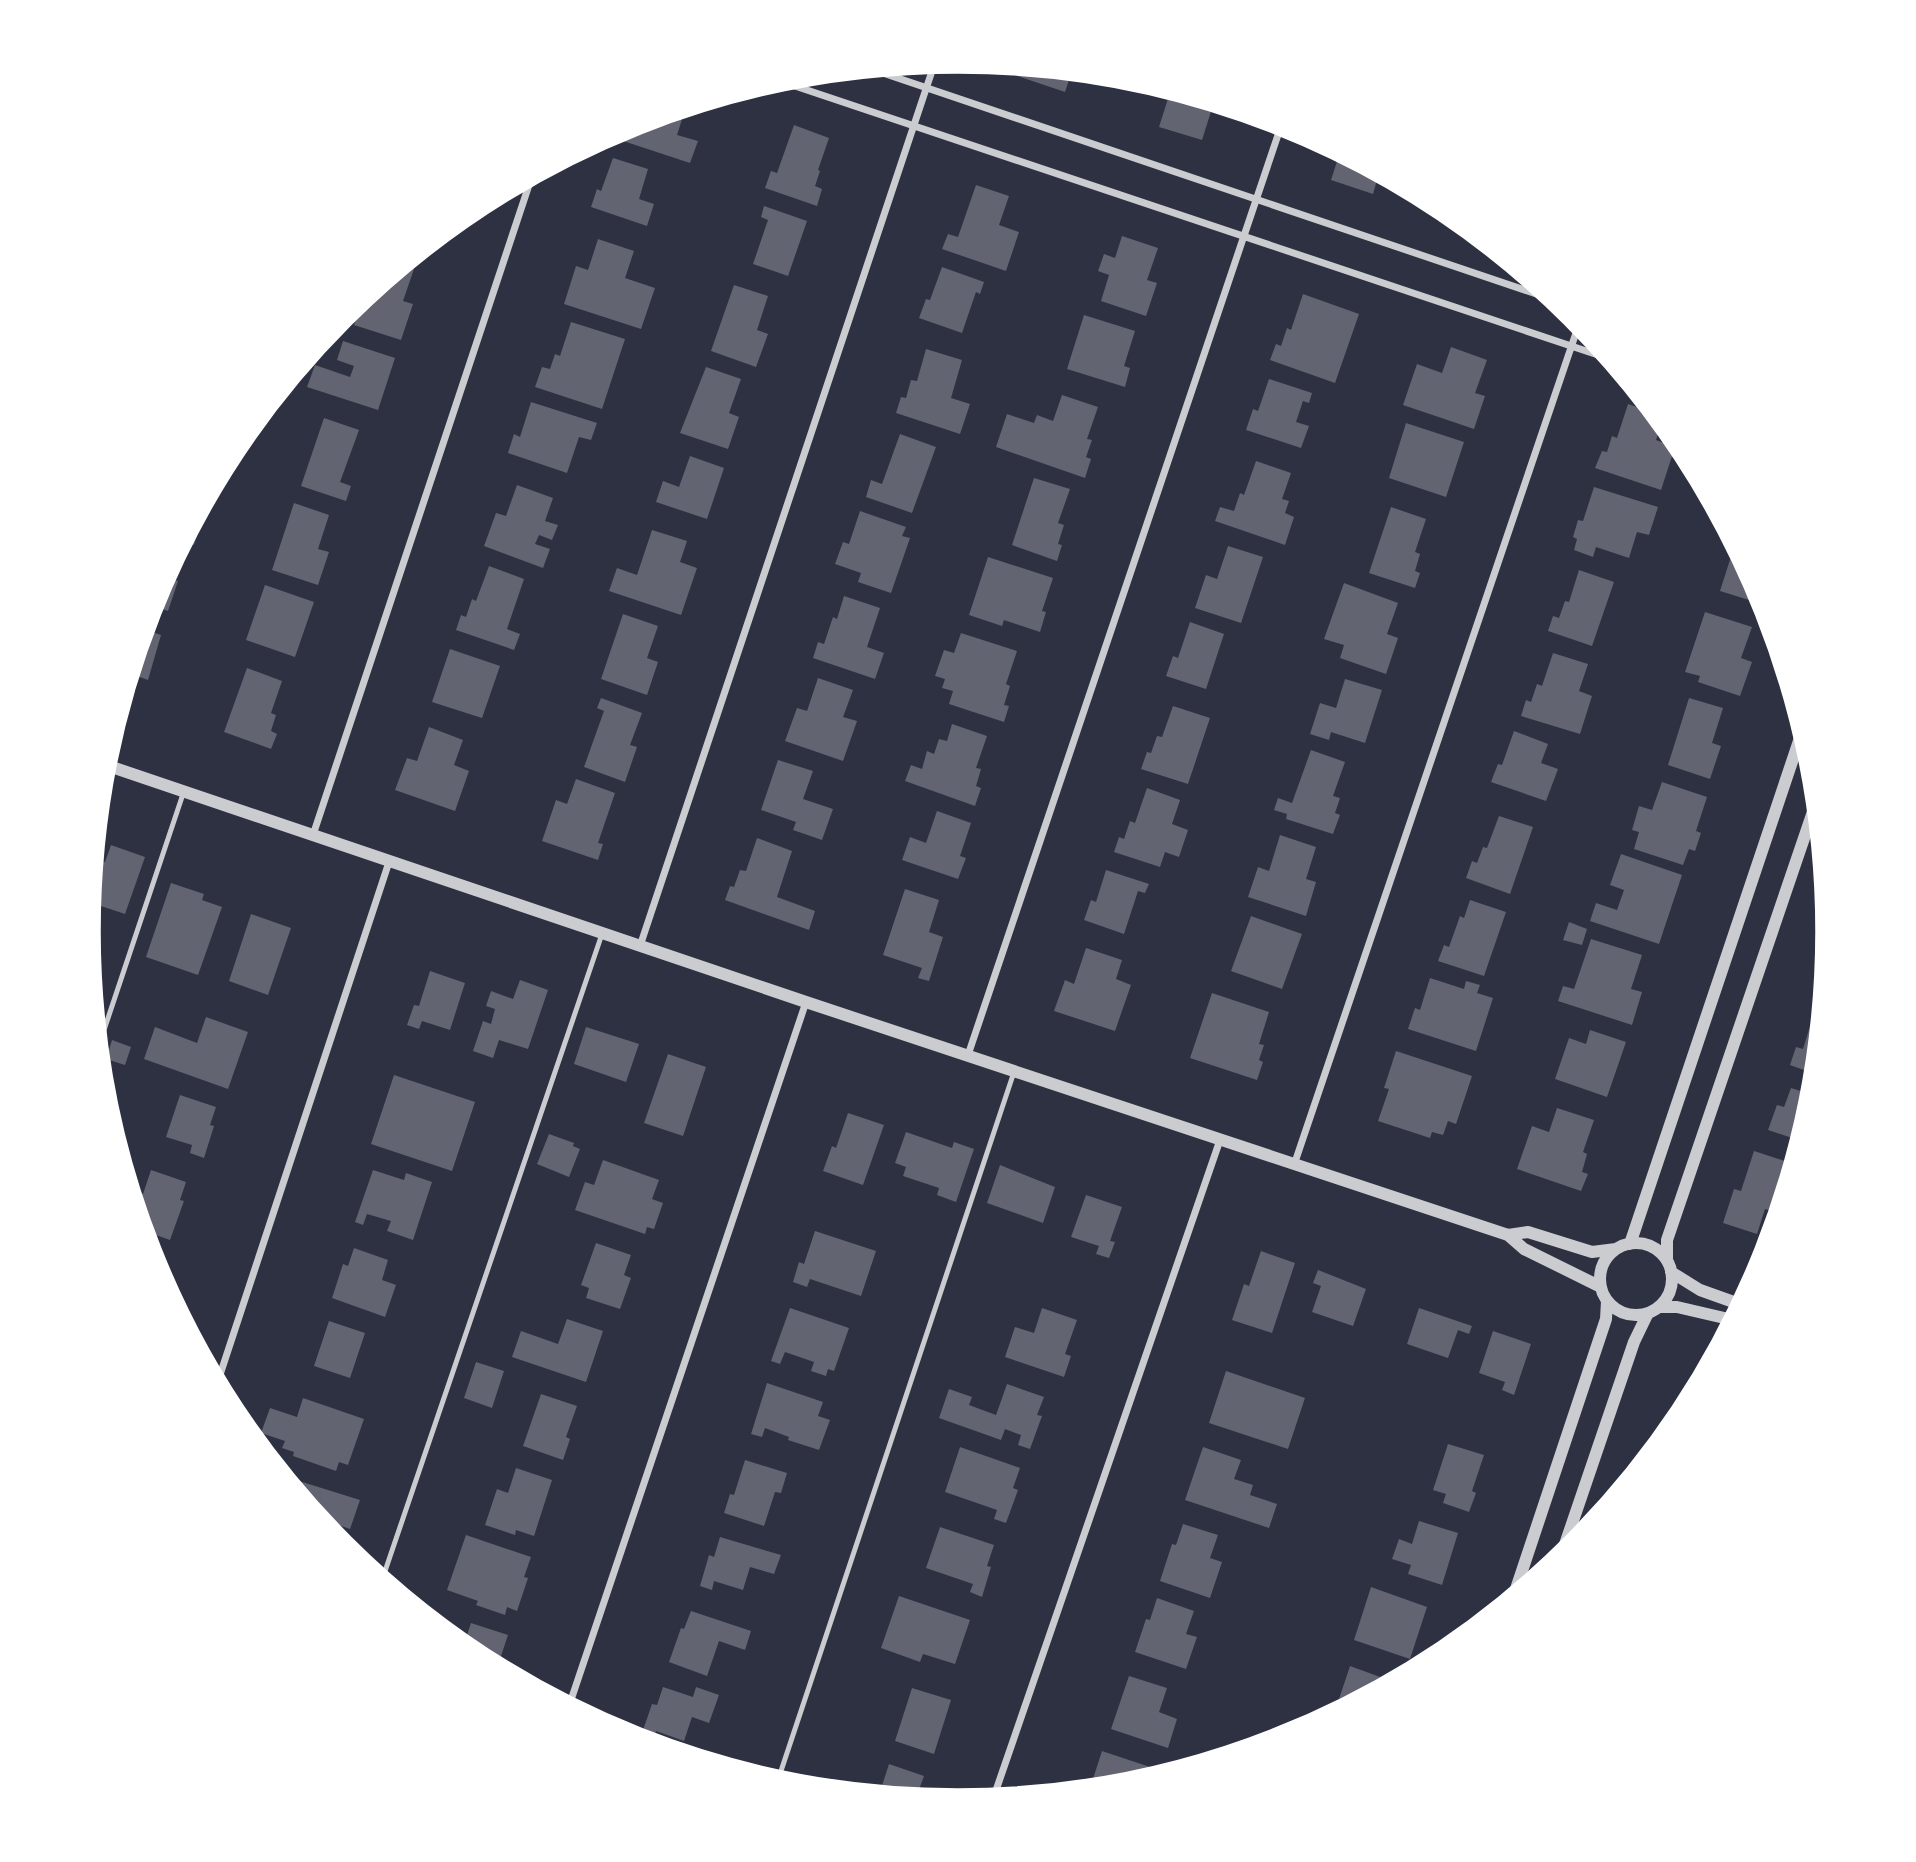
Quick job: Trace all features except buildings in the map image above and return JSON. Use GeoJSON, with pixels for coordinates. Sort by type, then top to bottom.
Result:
{"type":"FeatureCollection","features":[{"type":"Feature","properties":{"kind":"street"},"geometry":{"type":"LineString","coordinates":[[640,946],[932,73]]}},
{"type":"Feature","properties":{"kind":"street"},"geometry":{"type":"LineString","coordinates":[[889,75],[1534,293]]}},
{"type":"Feature","properties":{"kind":"street"},"geometry":{"type":"LineString","coordinates":[[797,87],[1594,354]]}},
{"type":"Feature","properties":{"kind":"street"},"geometry":{"type":"LineString","coordinates":[[968,1055],[1278,134]]}},
{"type":"Feature","properties":{"kind":"street"},"geometry":{"type":"LineString","coordinates":[[313,835],[527,188]]}},
{"type":"Feature","properties":{"kind":"street"},"geometry":{"type":"LineString","coordinates":[[1294,1165],[1576,334]]}},
{"type":"Feature","properties":{"kind":"street"},"geometry":{"type":"LineString","coordinates":[[1630,1244],[1797,747]]}},
{"type":"Feature","properties":{"kind":"street"},"geometry":{"type":"LineString","coordinates":[[114,768],[603,934],[1508,1235],[1524,1249],[1601,1287]]}},
{"type":"Feature","properties":{"kind":"street"},"geometry":{"type":"LineString","coordinates":[[1567,1538],[1634,1342],[1654,1310],[1668,1297],[1672,1285],[1667,1240],[1810,818]]}},
{"type":"Feature","properties":{"kind":"street"},"geometry":{"type":"LineString","coordinates":[[221,1372],[389,862]]}},
{"type":"Feature","properties":{"kind":"street"},"geometry":{"type":"LineString","coordinates":[[572,1699],[806,1002]]}},
{"type":"Feature","properties":{"kind":"street"},"geometry":{"type":"LineString","coordinates":[[997,1789],[1220,1140]]}},
{"type":"Feature","properties":{"kind":"street"},"geometry":{"type":"LineString","coordinates":[[1508,1235],[1528,1232],[1592,1252],[1643,1244],[1657,1250],[1669,1266],[1700,1290],[1733,1302]]}},
{"type":"Feature","properties":{"kind":"street"},"geometry":{"type":"LineString","coordinates":[[1518,1583],[1606,1319],[1607,1301],[1601,1287],[1601,1273],[1606,1259],[1616,1249]]}},
{"type":"Feature","properties":{"kind":"street"},"geometry":{"type":"LineString","coordinates":[[1607,1301],[1619,1311],[1634,1315],[1677,1307],[1725,1318]]}},
{"type":"Feature","properties":{"kind":"lane"},"geometry":{"type":"LineString","coordinates":[[105,1028],[184,791]]}},
{"type":"Feature","properties":{"kind":"lane"},"geometry":{"type":"LineString","coordinates":[[385,1571],[603,934]]}},
{"type":"Feature","properties":{"kind":"lane"},"geometry":{"type":"LineString","coordinates":[[781,1772],[1015,1070]]}}]}
